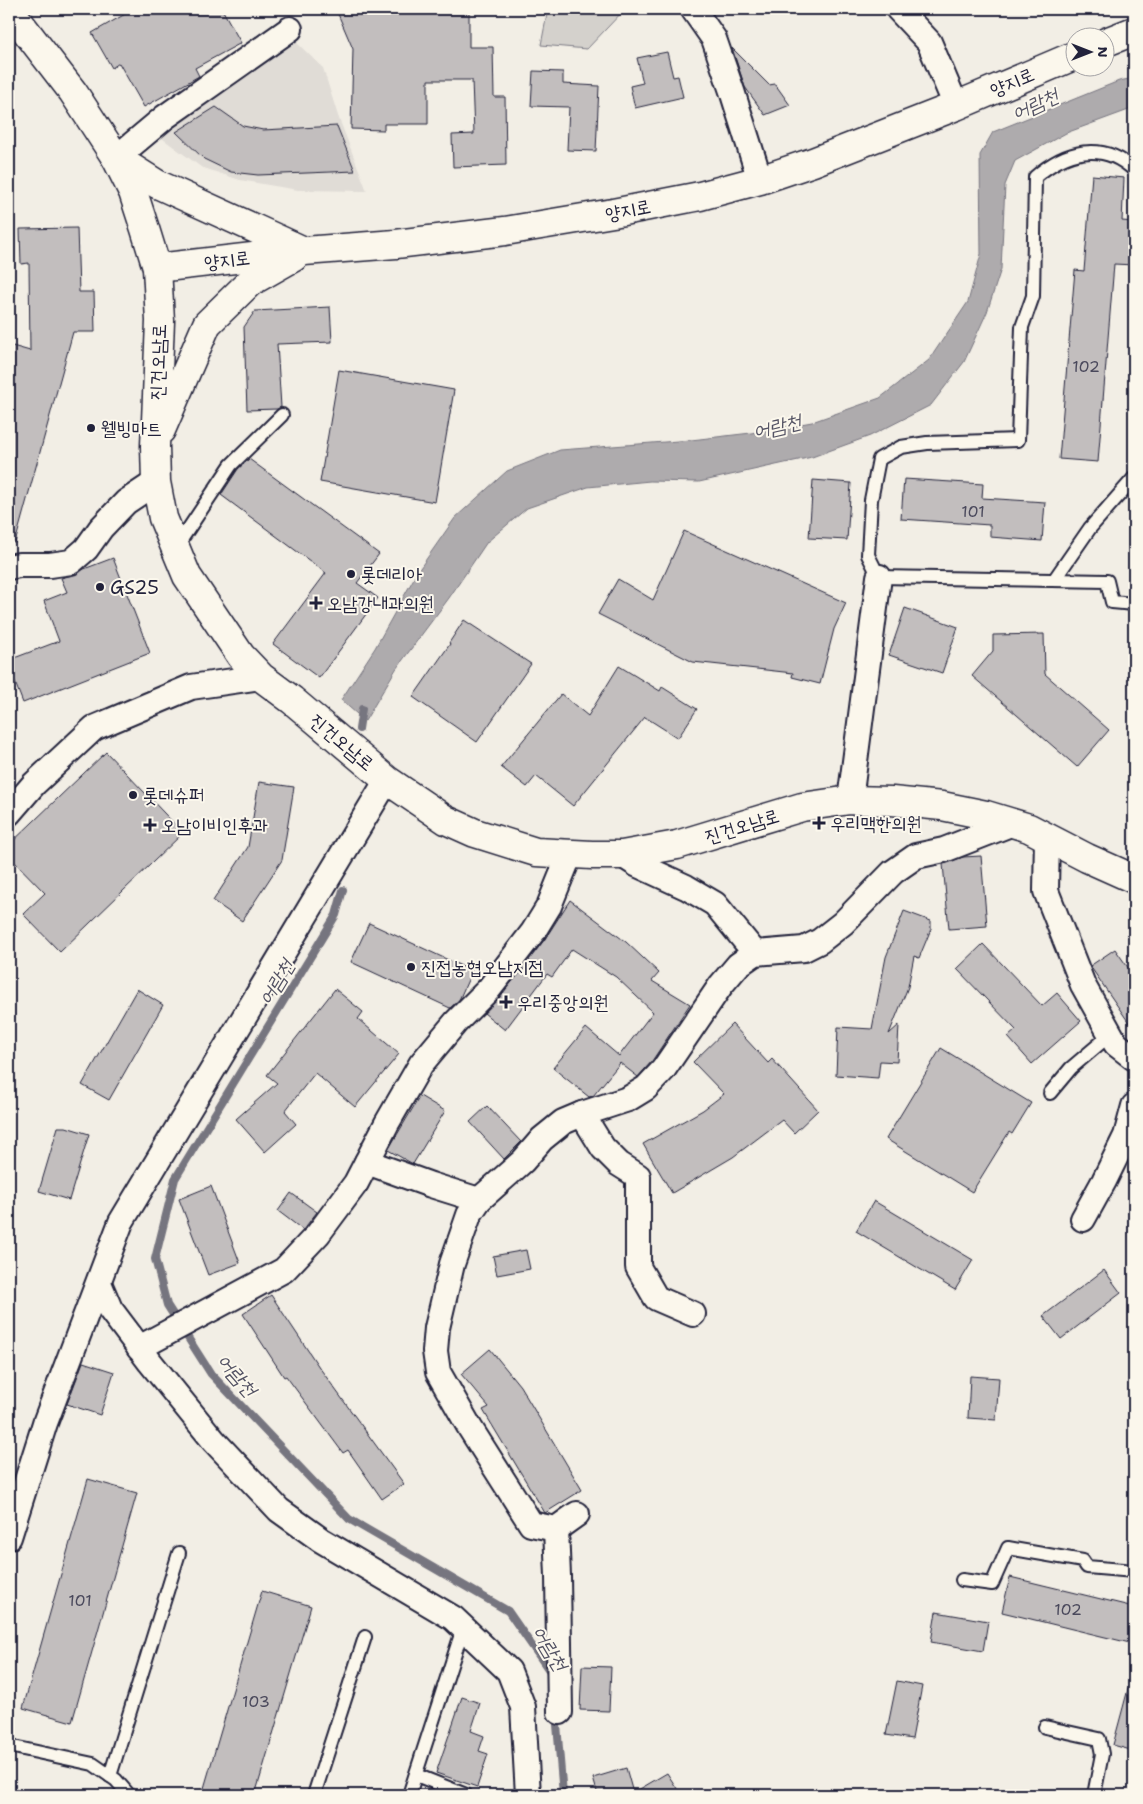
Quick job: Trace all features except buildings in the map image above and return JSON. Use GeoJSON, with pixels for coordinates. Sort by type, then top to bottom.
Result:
{"type":"FeatureCollection","features":[{"type":"Feature","properties":{"kind":"main road","name":"진건오남로"},"geometry":{"type":"LineString","coordinates":[[9,9],[73,92],[116,158],[132,192],[158,268],[160,321],[154,446],[156,482],[163,518],[187,576],[241,656],[261,677],[292,700],[386,780],[438,815],[475,833],[536,852],[622,854],[677,845],[802,807],[850,800],[892,801],[942,806],[986,815],[1029,828],[1088,858],[1134,878]]}},
{"type":"Feature","properties":{"kind":"main road"},"geometry":{"type":"LineString","coordinates":[[1116,38],[1134,31]]}},
{"type":"Feature","properties":{"kind":"main road","name":"양지로"},"geometry":{"type":"LineString","coordinates":[[158,268],[505,231],[700,196],[760,180],[813,162],[956,106],[1066,59]]}},
{"type":"Feature","properties":{"kind":"main road"},"geometry":{"type":"LineString","coordinates":[[116,158],[157,184],[304,251]]}},
{"type":"Feature","properties":{"kind":"main road"},"geometry":{"type":"LineString","coordinates":[[154,446],[207,324],[250,282],[304,251]]}},
{"type":"Feature","properties":{"kind":"street"},"geometry":{"type":"LineString","coordinates":[[693,9],[714,39],[734,94],[760,180]]}},
{"type":"Feature","properties":{"kind":"street"},"geometry":{"type":"LineString","coordinates":[[898,9],[929,42],[956,106]]}},
{"type":"Feature","properties":{"kind":"street"},"geometry":{"type":"LineString","coordinates":[[116,158],[165,117],[290,29]]}},
{"type":"Feature","properties":{"kind":"street"},"geometry":{"type":"LineString","coordinates":[[9,567],[71,562],[86,549],[101,528],[126,502],[156,482]]}},
{"type":"Feature","properties":{"kind":"street"},"geometry":{"type":"LineString","coordinates":[[850,800],[879,576]]}},
{"type":"Feature","properties":{"kind":"street"},"geometry":{"type":"LineString","coordinates":[[9,813],[34,784],[94,728],[191,687],[261,677]]}},
{"type":"Feature","properties":{"kind":"street"},"geometry":{"type":"LineString","coordinates":[[9,1537],[14,1503],[121,1222],[386,780]]}},
{"type":"Feature","properties":{"kind":"street"},"geometry":{"type":"LineString","coordinates":[[577,1514],[556,1529],[531,1524],[475,1436],[438,1372],[435,1351],[437,1328],[450,1273],[469,1215],[480,1200],[523,1161],[542,1138],[563,1122],[628,1099],[646,1088],[663,1070],[721,984],[738,965],[755,953],[804,949],[820,941],[843,923],[893,872],[916,856],[944,850],[1013,823]]}},
{"type":"Feature","properties":{"kind":"street"},"geometry":{"type":"LineString","coordinates":[[1047,836],[1046,890],[1083,985],[1116,1044],[1134,1058]]}},
{"type":"Feature","properties":{"kind":"street"},"geometry":{"type":"LineString","coordinates":[[139,1348],[284,1270],[318,1234],[356,1183],[386,1123],[421,1064],[456,1022],[489,989],[533,932],[549,906],[570,854]]}},
{"type":"Feature","properties":{"kind":"street"},"geometry":{"type":"LineString","coordinates":[[622,854],[636,864],[686,887],[715,904],[755,953]]}},
{"type":"Feature","properties":{"kind":"street"},"geometry":{"type":"LineString","coordinates":[[1083,1219],[1126,1136],[1134,1106]]}},
{"type":"Feature","properties":{"kind":"street"},"geometry":{"type":"LineString","coordinates":[[582,1114],[603,1148],[619,1164],[638,1176],[638,1266],[656,1298],[693,1314]]}},
{"type":"Feature","properties":{"kind":"street"},"geometry":{"type":"LineString","coordinates":[[367,1162],[480,1200]]}},
{"type":"Feature","properties":{"kind":"street"},"geometry":{"type":"LineString","coordinates":[[98,1283],[110,1309],[139,1348],[214,1441],[280,1510],[321,1540],[453,1618],[509,1670],[523,1708],[528,1795]]}},
{"type":"Feature","properties":{"kind":"street"},"geometry":{"type":"LineString","coordinates":[[556,1529],[560,1712]]}},
{"type":"Feature","properties":{"kind":"lane"},"geometry":{"type":"LineString","coordinates":[[1134,170],[1125,161],[1102,152],[1072,154],[1048,166],[1035,177],[1033,296],[1022,327],[1018,440],[927,443],[901,446],[879,459],[871,500],[868,555],[879,576],[1107,582],[1112,602],[1134,604]]}},
{"type":"Feature","properties":{"kind":"lane"},"geometry":{"type":"LineString","coordinates":[[175,549],[231,465],[282,415]]}},
{"type":"Feature","properties":{"kind":"lane"},"geometry":{"type":"LineString","coordinates":[[1054,580],[1090,528],[1134,478]]}},
{"type":"Feature","properties":{"kind":"lane"},"geometry":{"type":"LineString","coordinates":[[1050,1093],[1071,1068],[1111,1034]]}},
{"type":"Feature","properties":{"kind":"lane"},"geometry":{"type":"LineString","coordinates":[[962,1580],[992,1584],[1008,1548],[1083,1561],[1088,1567],[1134,1571]]}},
{"type":"Feature","properties":{"kind":"lane"},"geometry":{"type":"LineString","coordinates":[[110,1776],[179,1554]]}},
{"type":"Feature","properties":{"kind":"lane"},"geometry":{"type":"LineString","coordinates":[[409,1795],[463,1628]]}},
{"type":"Feature","properties":{"kind":"lane"},"geometry":{"type":"LineString","coordinates":[[314,1795],[365,1637]]}},
{"type":"Feature","properties":{"kind":"lane"},"geometry":{"type":"LineString","coordinates":[[1045,1727],[1099,1740],[1102,1754],[1094,1795]]}},
{"type":"Feature","properties":{"kind":"lane"},"geometry":{"type":"LineString","coordinates":[[9,1746],[93,1764],[110,1776],[129,1795]]}},
{"type":"Feature","properties":{"kind":"lane"},"geometry":{"type":"LineString","coordinates":[[416,1775],[466,1795]]}},
{"type":"Feature","properties":{"kind":"shaded area"},"geometry":{"type":"Polygon","coordinates":[[[548,9],[625,9],[587,49],[541,45],[548,9]]]}},
{"type":"Feature","properties":{"kind":"shaded area"},"geometry":{"type":"Polygon","coordinates":[[[296,42],[323,68],[338,116],[367,191],[298,190],[240,180],[201,167],[159,136],[296,42]]]}},
{"type":"Feature","properties":{"kind":"shaded area"},"geometry":{"type":"Polygon","coordinates":[[[1134,78],[1134,108],[1066,133],[1015,161],[1005,185],[1001,269],[987,312],[964,362],[931,405],[870,436],[812,457],[699,482],[650,481],[588,487],[527,508],[487,542],[449,598],[396,669],[365,721],[341,700],[375,648],[418,571],[455,518],[507,471],[560,450],[691,440],[751,433],[812,422],[880,398],[929,360],[968,302],[981,254],[980,155],[993,132],[1119,81],[1134,78]]]}},
{"type":"Feature","properties":{"kind":"waterway","name":"어람천"},"geometry":{"type":"LineString","coordinates":[[359,729],[362,709]]}},
{"type":"Feature","properties":{"kind":"waterway","name":"어람천"},"geometry":{"type":"LineString","coordinates":[[343,890],[336,915],[175,1179],[155,1259],[167,1305],[211,1374],[349,1519],[508,1611],[553,1676]]}},
{"type":"Feature","properties":{"kind":"waterway","name":"어람천"},"geometry":{"type":"LineString","coordinates":[[556,1713],[563,1795]]}},
{"type":"Feature","properties":{"kind":"place","name":"웰빙마트"},"geometry":{"type":"Point","coordinates":[91,428]}},
{"type":"Feature","properties":{"kind":"place","name":"롯데리아"},"geometry":{"type":"Point","coordinates":[351,574]}},
{"type":"Feature","properties":{"kind":"place","name":"GS25"},"geometry":{"type":"Point","coordinates":[100,587]}},
{"type":"Feature","properties":{"kind":"place","name":"오남강내과의원"},"geometry":{"type":"Point","coordinates":[316,603]}},
{"type":"Feature","properties":{"kind":"place","name":"롯데슈퍼"},"geometry":{"type":"Point","coordinates":[133,795]}},
{"type":"Feature","properties":{"kind":"place","name":"우리맥한의원"},"geometry":{"type":"Point","coordinates":[819,823]}},
{"type":"Feature","properties":{"kind":"place","name":"오남이비인후과"},"geometry":{"type":"Point","coordinates":[150,825]}},
{"type":"Feature","properties":{"kind":"place","name":"진접농협오남지점"},"geometry":{"type":"Point","coordinates":[411,967]}},
{"type":"Feature","properties":{"kind":"place","name":"우리중앙의원"},"geometry":{"type":"Point","coordinates":[506,1002]}}]}
